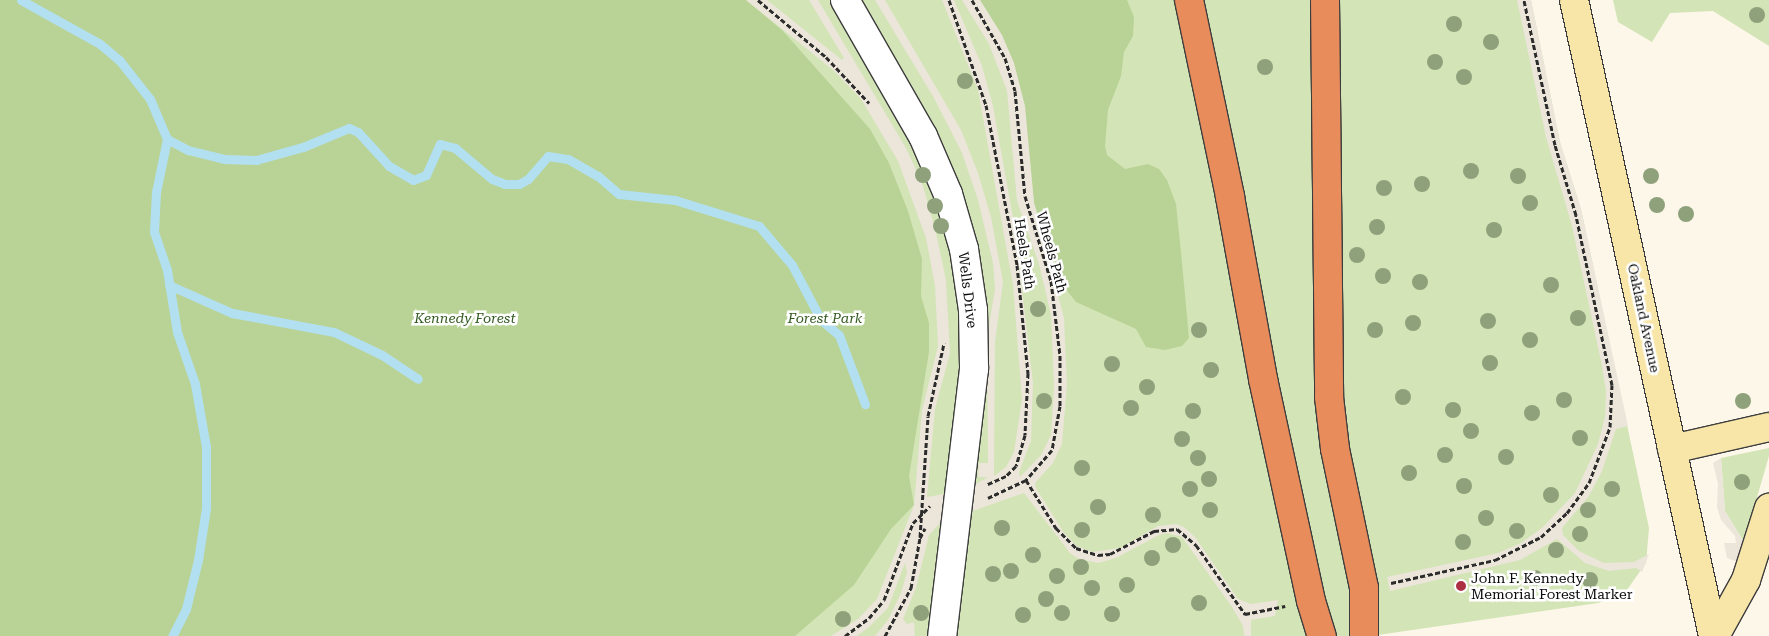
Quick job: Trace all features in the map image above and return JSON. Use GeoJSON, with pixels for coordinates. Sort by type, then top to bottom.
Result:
{"type":"FeatureCollection","features":[{"type":"Feature","properties":{"kind":"highway"},"geometry":{"type":"LineString","coordinates":[[1189,0],[1230,197],[1263,380],[1311,601],[1322,636]]}},
{"type":"Feature","properties":{"kind":"highway"},"geometry":{"type":"LineString","coordinates":[[1325,0],[1329,397],[1334,449],[1364,588],[1364,636]]}},
{"type":"Feature","properties":{"kind":"street","name":"Wells Drive"},"geometry":{"type":"LineString","coordinates":[[845,0],[923,136],[948,194],[964,249],[973,310],[974,370],[942,636]]}},
{"type":"Feature","properties":{"kind":"street","name":"Oakland Avenue"},"geometry":{"type":"LineString","coordinates":[[1574,0],[1714,636]]}},
{"type":"Feature","properties":{"kind":"street"},"geometry":{"type":"LineString","coordinates":[[1672,449],[1769,428]]}},
{"type":"Feature","properties":{"kind":"street"},"geometry":{"type":"LineString","coordinates":[[1714,636],[1746,580],[1769,508]]}},
{"type":"Feature","properties":{"kind":"path"},"geometry":{"type":"LineString","coordinates":[[758,0],[826,57],[875,110]]}},
{"type":"Feature","properties":{"kind":"path","name":"Heels Path"},"geometry":{"type":"LineString","coordinates":[[949,0],[986,105],[1017,265],[1028,373],[1025,435],[1016,466],[1006,476],[985,485]]}},
{"type":"Feature","properties":{"kind":"path","name":"Wheels Path"},"geometry":{"type":"LineString","coordinates":[[972,0],[1005,58],[1015,91],[1021,122],[1025,196],[1051,281],[1058,327],[1058,430],[1046,461],[1026,480],[1011,490],[979,501]]}},
{"type":"Feature","properties":{"kind":"path"},"geometry":{"type":"LineString","coordinates":[[1388,583],[1495,560],[1541,537],[1567,513],[1589,483],[1610,427],[1612,385],[1576,215],[1554,145],[1524,0]]}},
{"type":"Feature","properties":{"kind":"path"},"geometry":{"type":"LineString","coordinates":[[885,636],[911,588],[920,538],[928,416],[945,336]]}},
{"type":"Feature","properties":{"kind":"path"},"geometry":{"type":"LineString","coordinates":[[1026,480],[1064,539],[1084,553],[1110,554],[1154,531],[1166,528],[1177,529],[1188,535],[1244,614],[1276,608]]}},
{"type":"Feature","properties":{"kind":"path"},"geometry":{"type":"LineString","coordinates":[[845,636],[868,618],[884,600],[907,537],[921,513],[933,503]]}},
{"type":"Feature","properties":{"kind":"path"},"geometry":{"type":"LineString","coordinates":[[920,538],[929,521]]}},
{"type":"Feature","properties":{"kind":"green space","name":"Forest Park"},"geometry":{"type":"Polygon","coordinates":[[[0,0],[1531,0],[1560,142],[1581,209],[1649,528],[1646,563],[1624,594],[1598,603],[1371,636],[0,636],[0,0]]]}},
{"type":"Feature","properties":{"kind":"green space","name":"Kennedy Forest"},"geometry":{"type":"Polygon","coordinates":[[[0,0],[746,0],[783,31],[870,129],[889,163],[908,211],[922,259],[921,296],[929,323],[929,352],[909,476],[914,505],[891,529],[854,585],[795,636],[0,636],[0,0]]]}},
{"type":"Feature","properties":{"kind":"green space"},"geometry":{"type":"Polygon","coordinates":[[[980,0],[1127,0],[1134,17],[1133,36],[1124,52],[1121,76],[1108,110],[1105,146],[1107,155],[1125,169],[1148,164],[1159,169],[1167,180],[1176,204],[1189,338],[1182,346],[1165,350],[1146,347],[1136,329],[1076,302],[1065,288],[1034,203],[1030,162],[990,16],[980,0]]]}},
{"type":"Feature","properties":{"kind":"green space"},"geometry":{"type":"Polygon","coordinates":[[[1613,0],[1769,0],[1769,46],[1713,11],[1670,13],[1652,42],[1618,22],[1613,0]]]}},
{"type":"Feature","properties":{"kind":"green space"},"geometry":{"type":"Polygon","coordinates":[[[1769,448],[1769,456],[1744,542],[1725,511],[1721,458],[1769,448]]]}},
{"type":"Feature","properties":{"kind":"shaded area"},"geometry":{"type":"Polygon","coordinates":[[[746,0],[767,0],[842,60],[844,58],[809,0],[818,0],[906,148],[922,183],[935,228],[946,280],[950,353],[935,409],[927,497],[944,494],[941,522],[929,535],[916,588],[903,619],[907,624],[914,622],[915,636],[875,636],[888,620],[901,593],[907,572],[905,563],[888,608],[869,627],[857,636],[831,636],[858,619],[877,599],[914,505],[922,410],[938,346],[935,286],[926,238],[898,161],[861,99],[833,70],[746,0]]]}},
{"type":"Feature","properties":{"kind":"shaded area"},"geometry":{"type":"Polygon","coordinates":[[[875,0],[885,0],[961,130],[978,173],[991,217],[1003,282],[995,342],[994,476],[1006,467],[1014,452],[1022,399],[1013,285],[978,90],[942,0],[954,0],[982,66],[993,106],[1015,229],[1033,383],[1031,441],[1019,472],[1020,477],[1041,455],[1051,435],[1054,385],[1051,315],[1039,264],[1017,201],[1007,91],[989,44],[962,0],[980,0],[1002,35],[1014,63],[1025,106],[1034,203],[1064,318],[1067,385],[1062,444],[1053,463],[1035,483],[1036,488],[1064,533],[1077,546],[1092,552],[1120,548],[1158,526],[1176,524],[1184,527],[1195,537],[1238,599],[1251,604],[1278,600],[1275,616],[1251,620],[1251,636],[1244,636],[1243,626],[1232,607],[1182,537],[1167,533],[1159,535],[1116,558],[1098,563],[1079,559],[1070,553],[1024,493],[970,512],[972,486],[988,477],[978,477],[979,463],[988,463],[987,337],[995,289],[993,263],[978,200],[962,153],[934,98],[875,0]]]}},
{"type":"Feature","properties":{"kind":"shaded area"},"geometry":{"type":"Polygon","coordinates":[[[1517,0],[1531,0],[1560,142],[1581,209],[1628,426],[1616,429],[1602,471],[1589,496],[1562,528],[1563,535],[1579,551],[1604,563],[1634,562],[1649,554],[1642,572],[1636,568],[1609,571],[1585,563],[1557,539],[1520,560],[1390,591],[1387,577],[1498,553],[1521,543],[1542,528],[1575,493],[1598,444],[1605,417],[1606,391],[1602,366],[1572,226],[1546,137],[1517,0]]]}},
{"type":"Feature","properties":{"kind":"shaded area"},"geometry":{"type":"Polygon","coordinates":[[[1721,458],[1725,511],[1744,542],[1741,555],[1735,561],[1727,558],[1724,543],[1736,543],[1735,536],[1721,520],[1717,507],[1718,484],[1713,463],[1721,458]]]}},
{"type":"Feature","properties":{"kind":"waterway"},"geometry":{"type":"LineString","coordinates":[[21,0],[100,44],[120,61],[150,99],[167,139],[188,150],[224,159],[256,160],[303,147],[349,128],[358,132],[389,166],[413,180],[426,175],[440,144],[455,148],[492,179],[505,184],[519,184],[528,179],[548,156],[568,159],[598,176],[619,194],[675,200],[759,226],[792,265],[821,320],[839,335],[865,404]]}},
{"type":"Feature","properties":{"kind":"waterway"},"geometry":{"type":"LineString","coordinates":[[167,139],[156,192],[154,232],[167,270],[177,332],[195,384],[206,447],[206,508],[198,560],[186,609],[172,636]]}},
{"type":"Feature","properties":{"kind":"waterway"},"geometry":{"type":"LineString","coordinates":[[169,285],[232,313],[334,332],[382,355],[418,379]]}},
{"type":"Feature","properties":{"kind":"place","name":"John F. Kennedy Memorial Forest Marker"},"geometry":{"type":"Point","coordinates":[1461,586]}}]}
